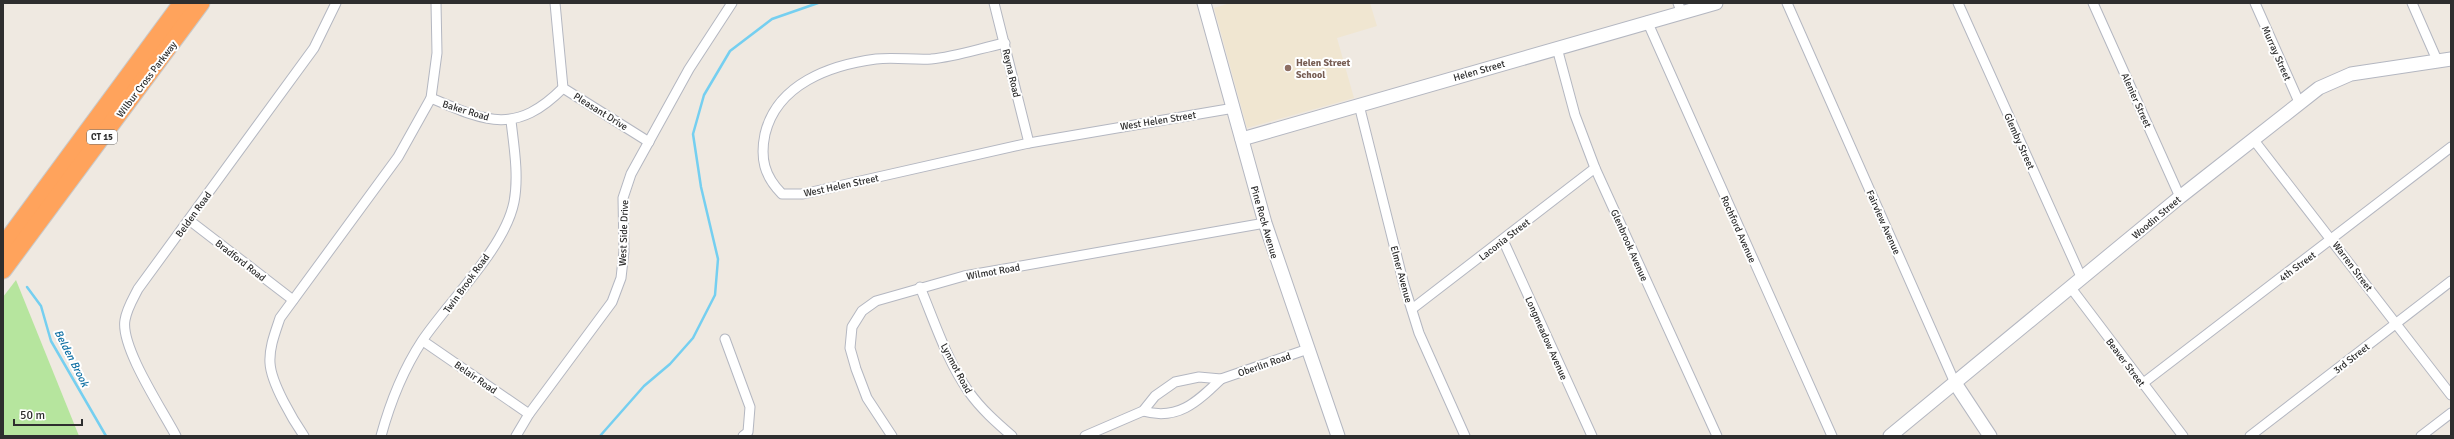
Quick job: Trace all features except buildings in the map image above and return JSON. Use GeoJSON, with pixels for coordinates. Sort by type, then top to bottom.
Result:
{"type":"FeatureCollection","features":[{"type":"Feature","properties":{"kind":"highway","name":"Wilbur Cross Parkway"},"geometry":{"type":"LineString","coordinates":[[3,246],[182,3]]}},
{"type":"Feature","properties":{"kind":"highway","name":"Wilbur Cross Parkway"},"geometry":{"type":"LineString","coordinates":[[3,270],[201,3]]}},
{"type":"Feature","properties":{"kind":"street","name":"Belden Road"},"geometry":{"type":"LineString","coordinates":[[176,436],[130,351],[124,321],[128,306],[138,289],[314,48],[336,3]]}},
{"type":"Feature","properties":{"kind":"street"},"geometry":{"type":"LineString","coordinates":[[304,436],[278,386],[270,364],[272,341],[280,318],[398,157],[430,98],[437,52],[436,3]]}},
{"type":"Feature","properties":{"kind":"street","name":"Pleasant Drive"},"geometry":{"type":"LineString","coordinates":[[555,3],[563,88],[649,142]]}},
{"type":"Feature","properties":{"kind":"street","name":"West Side Drive"},"geometry":{"type":"LineString","coordinates":[[516,436],[529,414],[612,302],[621,278],[624,251],[623,198],[631,174],[689,69],[732,3]]}},
{"type":"Feature","properties":{"kind":"street","name":"Reyna Road"},"geometry":{"type":"LineString","coordinates":[[994,3],[1029,143]]}},
{"type":"Feature","properties":{"kind":"street","name":"Pine Rock Avenue"},"geometry":{"type":"LineString","coordinates":[[1204,3],[1234,108],[1264,223],[1338,436]]}},
{"type":"Feature","properties":{"kind":"street","name":"Helen Street"},"geometry":{"type":"LineString","coordinates":[[1242,139],[1647,21],[1680,7],[1716,3]]}},
{"type":"Feature","properties":{"kind":"street","name":"Fairview Avenue"},"geometry":{"type":"LineString","coordinates":[[1787,3],[1955,383],[1990,436]]}},
{"type":"Feature","properties":{"kind":"street","name":"Glemby Street"},"geometry":{"type":"LineString","coordinates":[[1958,3],[2082,279]]}},
{"type":"Feature","properties":{"kind":"street","name":"Alenier Street"},"geometry":{"type":"LineString","coordinates":[[2093,3],[2180,197]]}},
{"type":"Feature","properties":{"kind":"street","name":"Murray Street"},"geometry":{"type":"LineString","coordinates":[[2255,3],[2299,102]]}},
{"type":"Feature","properties":{"kind":"street"},"geometry":{"type":"LineString","coordinates":[[2412,3],[2437,60]]}},
{"type":"Feature","properties":{"kind":"street","name":"Rochford Avenue"},"geometry":{"type":"LineString","coordinates":[[1647,21],[1832,436]]}},
{"type":"Feature","properties":{"kind":"street","name":"West Helen Street"},"geometry":{"type":"LineString","coordinates":[[1005,43],[932,59],[877,59],[841,66],[814,75],[789,93],[769,120],[763,145],[763,167],[772,184],[782,194],[803,194],[1029,143],[1127,125],[1234,108]]}},
{"type":"Feature","properties":{"kind":"street","name":"Glenbrook Avenue"},"geometry":{"type":"LineString","coordinates":[[1557,48],[1576,115],[1595,168],[1717,436]]}},
{"type":"Feature","properties":{"kind":"street","name":"Woodin Street"},"geometry":{"type":"LineString","coordinates":[[1890,436],[2180,197],[2299,102],[2319,88],[2351,74],[2451,59]]}},
{"type":"Feature","properties":{"kind":"street","name":"Baker Road"},"geometry":{"type":"LineString","coordinates":[[430,98],[489,118],[511,120],[528,115],[548,102],[563,88]]}},
{"type":"Feature","properties":{"kind":"street","name":"Elmer Avenue"},"geometry":{"type":"LineString","coordinates":[[1359,104],[1419,333],[1465,436]]}},
{"type":"Feature","properties":{"kind":"street","name":"Twin Brook Road"},"geometry":{"type":"LineString","coordinates":[[381,436],[400,382],[423,341],[504,230],[514,203],[515,181],[511,120]]}},
{"type":"Feature","properties":{"kind":"street","name":"Warren Street"},"geometry":{"type":"LineString","coordinates":[[2252,139],[2332,239],[2451,395]]}},
{"type":"Feature","properties":{"kind":"street","name":"4th Street"},"geometry":{"type":"LineString","coordinates":[[2142,384],[2451,147]]}},
{"type":"Feature","properties":{"kind":"street","name":"Laconia Street"},"geometry":{"type":"LineString","coordinates":[[1412,309],[1595,168]]}},
{"type":"Feature","properties":{"kind":"street","name":"Bradford Road"},"geometry":{"type":"LineString","coordinates":[[189,220],[293,300]]}},
{"type":"Feature","properties":{"kind":"street","name":"Wilmot Road"},"geometry":{"type":"LineString","coordinates":[[892,436],[867,398],[850,348],[852,327],[862,311],[876,301],[920,287],[964,276],[1264,223]]}},
{"type":"Feature","properties":{"kind":"street","name":"Longmeadow Avenue"},"geometry":{"type":"LineString","coordinates":[[1503,240],[1592,436]]}},
{"type":"Feature","properties":{"kind":"street","name":"3rd Street"},"geometry":{"type":"LineString","coordinates":[[2250,436],[2451,281]]}},
{"type":"Feature","properties":{"kind":"street","name":"Lynmot Road"},"geometry":{"type":"LineString","coordinates":[[920,287],[948,354],[970,393],[994,420],[1012,436]]}},
{"type":"Feature","properties":{"kind":"street","name":"Beaver Street"},"geometry":{"type":"LineString","coordinates":[[2071,288],[2142,384],[2183,436]]}},
{"type":"Feature","properties":{"kind":"street"},"geometry":{"type":"LineString","coordinates":[[725,339],[750,407],[748,432],[743,436]]}},
{"type":"Feature","properties":{"kind":"street","name":"Belair Road"},"geometry":{"type":"LineString","coordinates":[[423,341],[529,414]]}},
{"type":"Feature","properties":{"kind":"street","name":"Oberlin Road"},"geometry":{"type":"LineString","coordinates":[[1085,436],[1143,411],[1155,396],[1175,382],[1200,377],[1221,379],[1308,349]]}},
{"type":"Feature","properties":{"kind":"street","name":"Oberlin Road"},"geometry":{"type":"LineString","coordinates":[[1143,411],[1159,415],[1182,410],[1200,399],[1221,379]]}},
{"type":"Feature","properties":{"kind":"street"},"geometry":{"type":"LineString","coordinates":[[2421,436],[2451,413]]}},
{"type":"Feature","properties":{"kind":"shaded area","name":"Helen Street School"},"geometry":{"type":"Polygon","coordinates":[[[1230,3],[1370,3],[1377,26],[1337,38],[1354,98],[1247,128],[1214,8],[1230,3]]]}},
{"type":"Feature","properties":{"kind":"green space"},"geometry":{"type":"Polygon","coordinates":[[[16,280],[79,436],[3,436],[3,297],[16,280]]]}},
{"type":"Feature","properties":{"kind":"waterway"},"geometry":{"type":"LineString","coordinates":[[600,436],[644,386],[670,364],[693,338],[715,295],[718,259],[701,187],[693,134],[704,95],[730,51],[772,19],[818,3]]}},
{"type":"Feature","properties":{"kind":"waterway","name":"Belden Brook"},"geometry":{"type":"LineString","coordinates":[[27,287],[41,306],[51,341],[106,436]]}},
{"type":"Feature","properties":{"kind":"place","name":"Helen Street School"},"geometry":{"type":"Point","coordinates":[1288,68]}}]}
